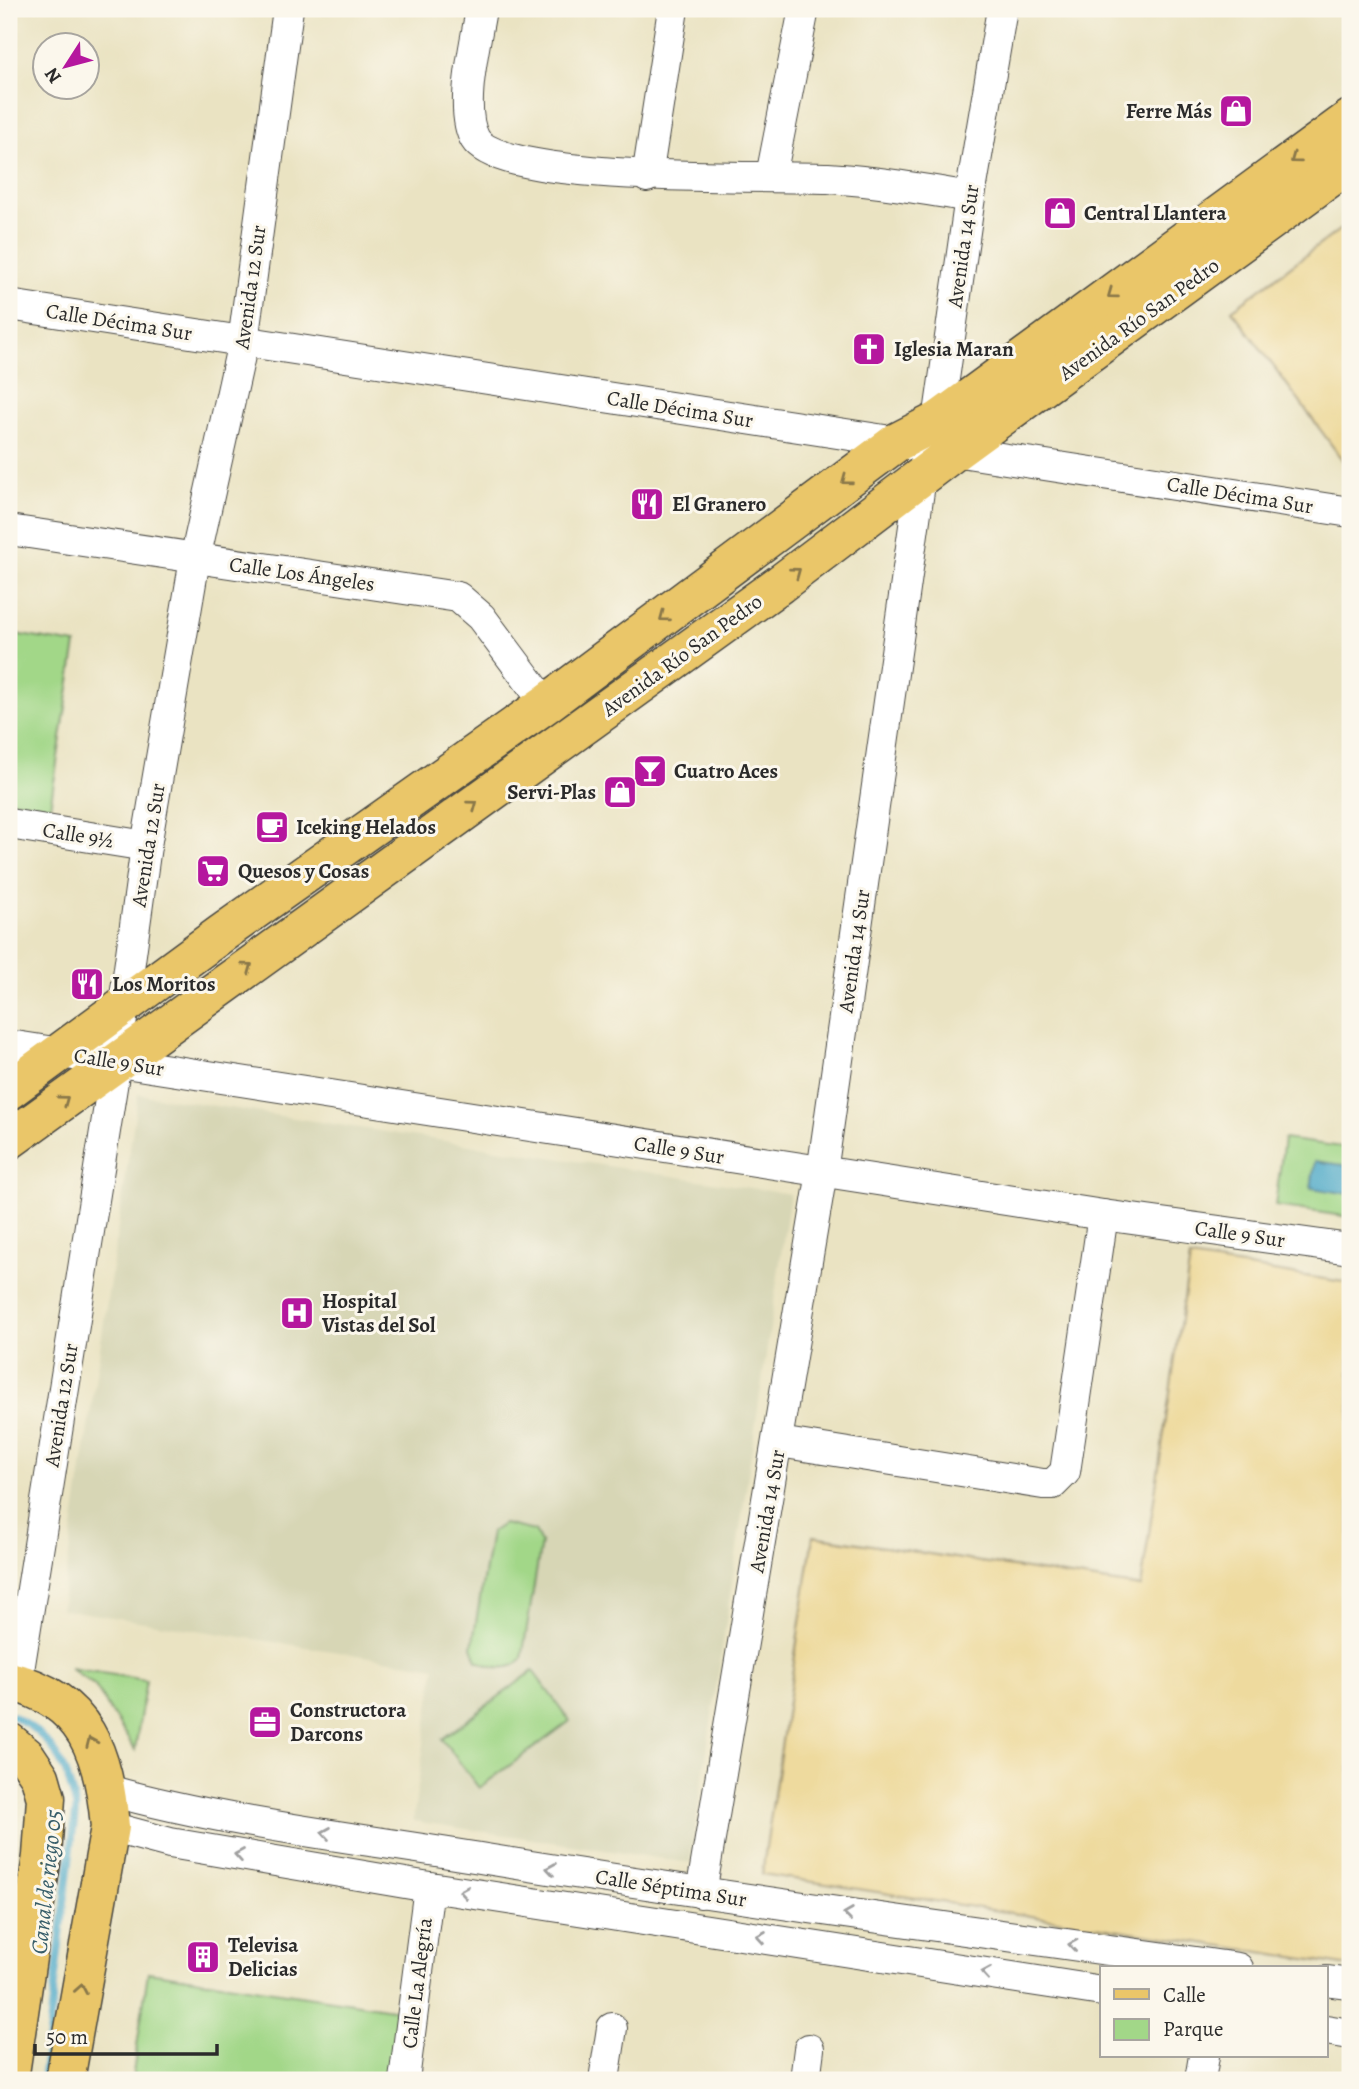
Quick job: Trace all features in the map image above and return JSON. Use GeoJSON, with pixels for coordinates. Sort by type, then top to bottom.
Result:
{"type":"FeatureCollection","features":[{"type":"Feature","properties":{"kind":"main road","name":"Avenida Río San Pedro"},"geometry":{"type":"LineString","coordinates":[[9,1140],[780,584],[928,448],[1350,119]]}},
{"type":"Feature","properties":{"kind":"main road","name":"Avenida Río San Pedro"},"geometry":{"type":"LineString","coordinates":[[9,1090],[124,1004],[546,704],[1350,163]]}},
{"type":"Feature","properties":{"kind":"main road"},"geometry":{"type":"LineString","coordinates":[[13,1682],[48,1693],[71,1711],[86,1731],[107,1790],[110,1827],[65,2080]]}},
{"type":"Feature","properties":{"kind":"main road"},"geometry":{"type":"LineString","coordinates":[[9,1742],[26,1756],[40,1777],[46,1798],[42,1856],[9,2080]]}},
{"type":"Feature","properties":{"kind":"street","name":"Avenida 12 Sur"},"geometry":{"type":"LineString","coordinates":[[13,1682],[116,1062],[146,846],[195,559],[243,342],[288,9]]}},
{"type":"Feature","properties":{"kind":"street"},"geometry":{"type":"LineString","coordinates":[[481,9],[468,96],[470,127],[481,147],[492,154],[515,160],[647,177],[771,176],[870,182],[970,197]]}},
{"type":"Feature","properties":{"kind":"street"},"geometry":{"type":"LineString","coordinates":[[647,177],[673,9]]}},
{"type":"Feature","properties":{"kind":"street"},"geometry":{"type":"LineString","coordinates":[[771,176],[804,9]]}},
{"type":"Feature","properties":{"kind":"street","name":"Avenida 14 Sur"},"geometry":{"type":"LineString","coordinates":[[701,1893],[779,1442],[822,1172],[928,448],[1002,9]]}},
{"type":"Feature","properties":{"kind":"street","name":"Calle Décima Sur"},"geometry":{"type":"LineString","coordinates":[[9,305],[1350,512]]}},
{"type":"Feature","properties":{"kind":"street","name":"Calle Los Ángeles"},"geometry":{"type":"LineString","coordinates":[[9,530],[458,597],[481,617],[546,704]]}},
{"type":"Feature","properties":{"kind":"street","name":"Calle 9½"},"geometry":{"type":"LineString","coordinates":[[9,824],[146,846]]}},
{"type":"Feature","properties":{"kind":"street","name":"Calle 9 Sur"},"geometry":{"type":"LineString","coordinates":[[9,1045],[1103,1215],[1350,1249]]}},
{"type":"Feature","properties":{"kind":"street"},"geometry":{"type":"LineString","coordinates":[[779,1442],[1043,1484],[1060,1479],[1065,1472],[1103,1215]]}},
{"type":"Feature","properties":{"kind":"street","name":"Calle Séptima Sur"},"geometry":{"type":"LineString","coordinates":[[107,1790],[156,1804],[259,1822],[701,1893],[1224,1966]]}},
{"type":"Feature","properties":{"kind":"street","name":"Calle Séptima Sur"},"geometry":{"type":"LineString","coordinates":[[110,1827],[170,1843],[429,1887],[1100,1991]]}},
{"type":"Feature","properties":{"kind":"street","name":"Calle La Alegría"},"geometry":{"type":"LineString","coordinates":[[404,2080],[429,1887]]}},
{"type":"Feature","properties":{"kind":"street"},"geometry":{"type":"LineString","coordinates":[[1328,1980],[1350,1984]]}},
{"type":"Feature","properties":{"kind":"street"},"geometry":{"type":"LineString","coordinates":[[604,2080],[612,2028]]}},
{"type":"Feature","properties":{"kind":"street"},"geometry":{"type":"LineString","coordinates":[[1328,2030],[1350,2034]]}},
{"type":"Feature","properties":{"kind":"street"},"geometry":{"type":"LineString","coordinates":[[805,2080],[809,2049]]}},
{"type":"Feature","properties":{"kind":"street"},"geometry":{"type":"LineString","coordinates":[[1200,2080],[1204,2058]]}},
{"type":"Feature","properties":{"kind":"shaded area"},"geometry":{"type":"Polygon","coordinates":[[[138,1094],[790,1194],[690,1863],[413,1821],[435,1667],[61,1609],[138,1094]]]}},
{"type":"Feature","properties":{"kind":"green space"},"geometry":{"type":"Polygon","coordinates":[[[9,633],[76,644],[50,807],[9,800],[9,633]]]}},
{"type":"Feature","properties":{"kind":"green space"},"geometry":{"type":"Polygon","coordinates":[[[1284,1139],[1350,1148],[1350,1217],[1275,1206],[1284,1139]]]}},
{"type":"Feature","properties":{"kind":"green space"},"geometry":{"type":"Polygon","coordinates":[[[503,1524],[535,1531],[541,1543],[522,1658],[513,1666],[507,1667],[477,1661],[472,1647],[491,1532],[503,1524]]]}},
{"type":"Feature","properties":{"kind":"green space"},"geometry":{"type":"Polygon","coordinates":[[[70,1668],[146,1680],[135,1750],[95,1686],[70,1668]]]}},
{"type":"Feature","properties":{"kind":"green space"},"geometry":{"type":"Polygon","coordinates":[[[533,1671],[570,1721],[479,1788],[442,1739],[533,1671]]]}},
{"type":"Feature","properties":{"kind":"green space"},"geometry":{"type":"Polygon","coordinates":[[[148,1972],[399,2010],[389,2080],[132,2080],[148,1972]]]}},
{"type":"Feature","properties":{"kind":"sand"},"geometry":{"type":"Polygon","coordinates":[[[1350,222],[1350,470],[1232,310],[1350,222]]]}},
{"type":"Feature","properties":{"kind":"sand"},"geometry":{"type":"Polygon","coordinates":[[[1190,1258],[1350,1283],[1350,1966],[762,1874],[813,1536],[1141,1587],[1190,1258]]]}},
{"type":"Feature","properties":{"kind":"water"},"geometry":{"type":"Polygon","coordinates":[[[1315,1161],[1350,1166],[1350,1194],[1311,1188],[1315,1161]]]}},
{"type":"Feature","properties":{"kind":"waterway","name":"Canal de riego 05"},"geometry":{"type":"LineString","coordinates":[[9,1714],[36,1731],[55,1752],[68,1778],[76,1808],[43,2080]]}},
{"type":"Feature","properties":{"kind":"place","name":"Ferre Más"},"geometry":{"type":"Point","coordinates":[1236,111]}},
{"type":"Feature","properties":{"kind":"place","name":"Central Llantera"},"geometry":{"type":"Point","coordinates":[1060,213]}},
{"type":"Feature","properties":{"kind":"place","name":"Iglesia Maran"},"geometry":{"type":"Point","coordinates":[869,349]}},
{"type":"Feature","properties":{"kind":"place","name":"El Granero"},"geometry":{"type":"Point","coordinates":[647,504]}},
{"type":"Feature","properties":{"kind":"place","name":"Cuatro Aces"},"geometry":{"type":"Point","coordinates":[650,771]}},
{"type":"Feature","properties":{"kind":"place","name":"Servi-Plas"},"geometry":{"type":"Point","coordinates":[620,792]}},
{"type":"Feature","properties":{"kind":"place","name":"Iceking Helados"},"geometry":{"type":"Point","coordinates":[272,827]}},
{"type":"Feature","properties":{"kind":"place","name":"Quesos y Cosas"},"geometry":{"type":"Point","coordinates":[213,871]}},
{"type":"Feature","properties":{"kind":"place","name":"Los Moritos"},"geometry":{"type":"Point","coordinates":[87,984]}},
{"type":"Feature","properties":{"kind":"place","name":"Hospital Vistas del Sol"},"geometry":{"type":"Point","coordinates":[297,1313]}},
{"type":"Feature","properties":{"kind":"place","name":"Constructora Darcons"},"geometry":{"type":"Point","coordinates":[265,1722]}},
{"type":"Feature","properties":{"kind":"place","name":"Televisa Delicias"},"geometry":{"type":"Point","coordinates":[203,1957]}}]}
